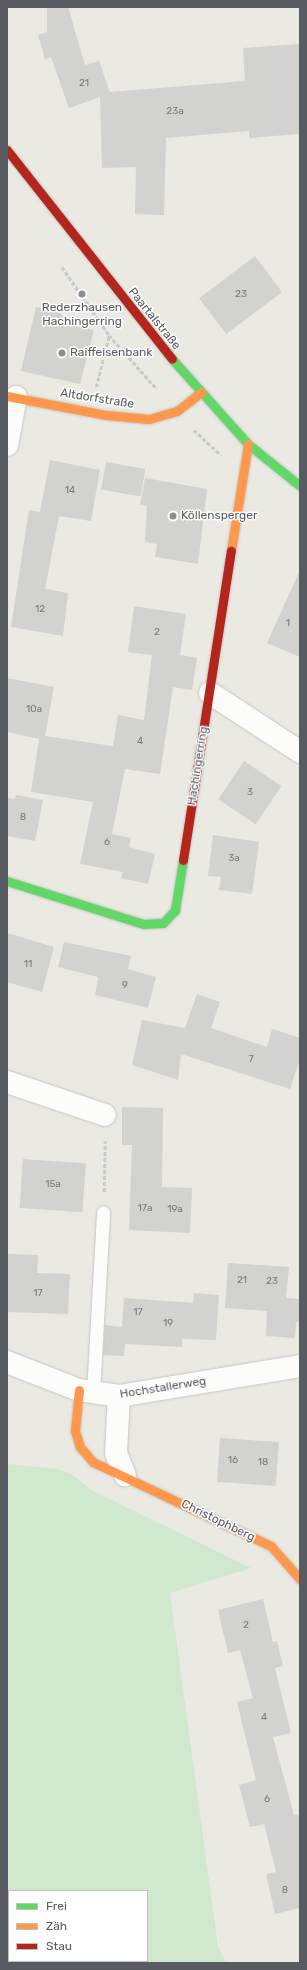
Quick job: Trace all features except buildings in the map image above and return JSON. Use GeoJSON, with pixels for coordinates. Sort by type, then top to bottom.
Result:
{"type":"FeatureCollection","features":[{"type":"Feature","properties":{"kind":"street","name":"Paartalstraße"},"geometry":{"type":"LineString","coordinates":[[7,150],[148,333],[248,444],[300,486]]}},
{"type":"Feature","properties":{"kind":"street","name":"Altdorfstraße"},"geometry":{"type":"LineString","coordinates":[[12,397],[106,415],[149,419],[177,411],[201,392]]}},
{"type":"Feature","properties":{"kind":"street"},"geometry":{"type":"LineString","coordinates":[[7,446],[12,397]]}},
{"type":"Feature","properties":{"kind":"street","name":"Hachingerring"},"geometry":{"type":"LineString","coordinates":[[7,881],[143,924],[163,923],[175,910],[248,444]]}},
{"type":"Feature","properties":{"kind":"street"},"geometry":{"type":"LineString","coordinates":[[210,693],[300,752]]}},
{"type":"Feature","properties":{"kind":"street"},"geometry":{"type":"LineString","coordinates":[[7,1082],[105,1116]]}},
{"type":"Feature","properties":{"kind":"street","name":"Hochstallerweg"},"geometry":{"type":"LineString","coordinates":[[7,1362],[86,1392],[118,1396],[300,1366]]}},
{"type":"Feature","properties":{"kind":"street","name":"Christophberg"},"geometry":{"type":"LineString","coordinates":[[86,1392],[75,1431],[80,1447],[93,1462],[125,1475],[271,1546],[300,1579]]}},
{"type":"Feature","properties":{"kind":"street"},"geometry":{"type":"LineString","coordinates":[[118,1396],[116,1453],[125,1475]]}},
{"type":"Feature","properties":{"kind":"lane"},"geometry":{"type":"LineString","coordinates":[[86,1392],[104,1212]]}},
{"type":"Feature","properties":{"kind":"path"},"geometry":{"type":"LineString","coordinates":[[96,385],[109,335]]}},
{"type":"Feature","properties":{"kind":"path"},"geometry":{"type":"LineString","coordinates":[[104,1212],[105,1116]]}},
{"type":"Feature","properties":{"kind":"green space"},"geometry":{"type":"Polygon","coordinates":[[[7,1464],[57,1469],[71,1474],[93,1491],[251,1568],[170,1593],[218,1947],[226,1963],[7,1963],[7,1464]]]}},
{"type":"Feature","properties":{"kind":"traffic: fast"},"geometry":{"type":"LineString","coordinates":[[172,359],[248,444],[300,486]]}},
{"type":"Feature","properties":{"kind":"traffic: fast"},"geometry":{"type":"LineString","coordinates":[[7,881],[143,924],[163,923],[175,910],[183,860]]}},
{"type":"Feature","properties":{"kind":"traffic: slow"},"geometry":{"type":"LineString","coordinates":[[7,396],[106,415],[149,419],[177,411],[201,392]]}},
{"type":"Feature","properties":{"kind":"traffic: slow"},"geometry":{"type":"LineString","coordinates":[[231,551],[248,444]]}},
{"type":"Feature","properties":{"kind":"traffic: slow"},"geometry":{"type":"LineString","coordinates":[[79,1390],[75,1431],[80,1447],[93,1462],[271,1546],[300,1579]]}},
{"type":"Feature","properties":{"kind":"traffic: jam"},"geometry":{"type":"LineString","coordinates":[[7,150],[172,359]]}},
{"type":"Feature","properties":{"kind":"traffic: jam"},"geometry":{"type":"LineString","coordinates":[[183,860],[231,551]]}},
{"type":"Feature","properties":{"kind":"place","name":"Rederzhausen Hachingerring"},"geometry":{"type":"Point","coordinates":[82,294]}},
{"type":"Feature","properties":{"kind":"place","name":"Raiffeisenbank"},"geometry":{"type":"Point","coordinates":[62,353]}},
{"type":"Feature","properties":{"kind":"place","name":"Köllensperger"},"geometry":{"type":"Point","coordinates":[173,516]}}]}
